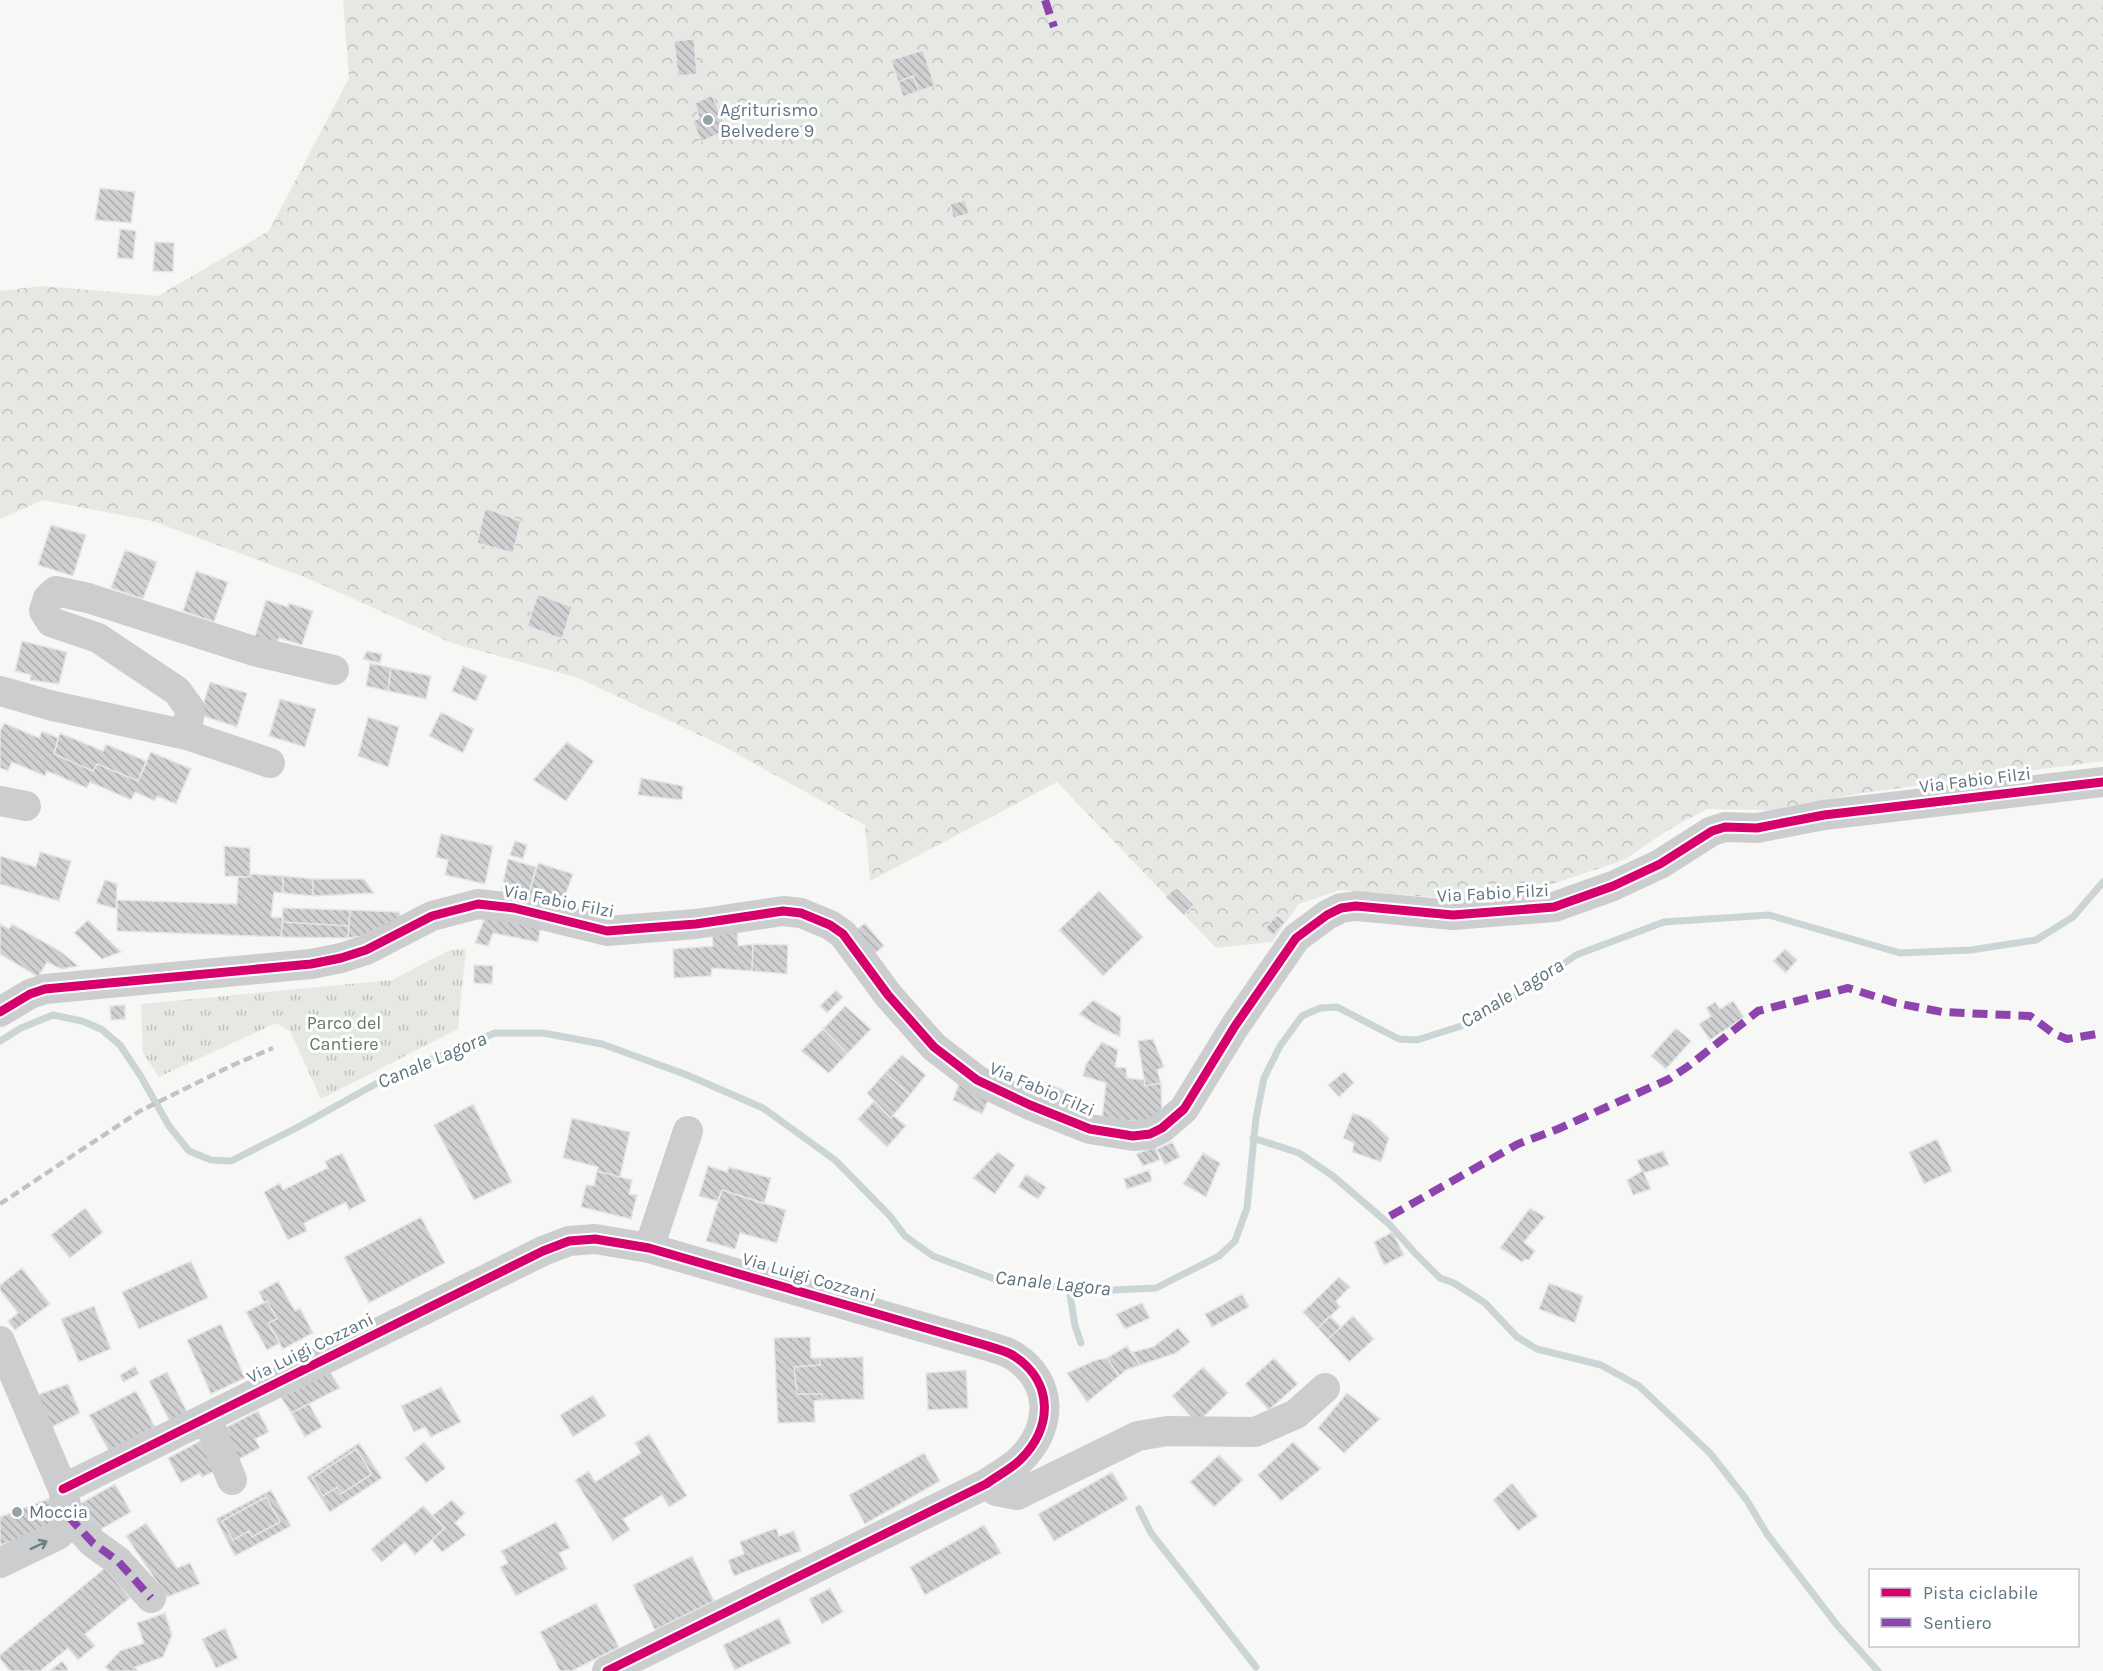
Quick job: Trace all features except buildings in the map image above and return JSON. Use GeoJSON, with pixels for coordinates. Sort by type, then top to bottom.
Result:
{"type":"FeatureCollection","features":[{"type":"Feature","properties":{"kind":"street"},"geometry":{"type":"LineString","coordinates":[[187,735],[190,709],[177,691],[98,638],[51,622],[44,611],[48,598],[56,591],[88,598],[254,651],[334,670]]}},
{"type":"Feature","properties":{"kind":"street"},"geometry":{"type":"LineString","coordinates":[[0,690],[53,706],[187,735],[270,763]]}},
{"type":"Feature","properties":{"kind":"street","name":"Via Fabio Filzi"},"geometry":{"type":"LineString","coordinates":[[2,1009],[45,989],[311,963],[341,958],[366,950],[432,916],[478,904],[514,908],[607,931],[696,924],[783,911],[811,916],[843,934],[888,995],[933,1047],[977,1080],[1030,1105],[1090,1129],[1133,1136],[1150,1134],[1162,1128],[1184,1109],[1235,1026],[1296,938],[1313,924],[1341,908],[1356,906],[1453,915],[1554,907],[1613,886],[1660,864],[1712,831],[1725,827],[1757,828],[1824,815],[2103,782]]}},
{"type":"Feature","properties":{"kind":"street"},"geometry":{"type":"LineString","coordinates":[[649,1248],[688,1131]]}},
{"type":"Feature","properties":{"kind":"street","name":"Via Luigi Cozzani"},"geometry":{"type":"LineString","coordinates":[[65,1502],[207,1418],[543,1251],[569,1241],[595,1239],[649,1248],[988,1346],[1013,1355],[1030,1370],[1041,1387],[1046,1403],[1036,1442],[1020,1461],[986,1484],[607,1671]]}},
{"type":"Feature","properties":{"kind":"street"},"geometry":{"type":"LineString","coordinates":[[0,1341],[65,1502],[93,1543],[118,1562],[151,1598]]}},
{"type":"Feature","properties":{"kind":"street"},"geometry":{"type":"LineString","coordinates":[[986,1484],[996,1491],[1017,1495],[1138,1436],[1167,1431],[1255,1432],[1296,1414],[1325,1388]]}},
{"type":"Feature","properties":{"kind":"street"},"geometry":{"type":"LineString","coordinates":[[207,1418],[232,1480]]}},
{"type":"Feature","properties":{"kind":"street"},"geometry":{"type":"LineString","coordinates":[[0,1563],[58,1535],[65,1526],[65,1502]]}},
{"type":"Feature","properties":{"kind":"green space"},"geometry":{"type":"Polygon","coordinates":[[[343,0],[2103,0],[2103,761],[1862,793],[1771,810],[1707,809],[1668,830],[1624,860],[1537,889],[1457,899],[1340,890],[1299,904],[1272,942],[1216,948],[1057,782],[870,881],[865,825],[721,745],[578,678],[452,643],[307,578],[152,521],[43,500],[0,519],[0,291],[43,286],[158,296],[269,231],[349,78],[343,0]]]}},
{"type":"Feature","properties":{"kind":"green space","name":"Parco del Cantiere"},"geometry":{"type":"Polygon","coordinates":[[[466,949],[458,1029],[321,1099],[290,1031],[276,1023],[159,1077],[143,1053],[141,1004],[392,980],[450,950],[466,949]]]}},
{"type":"Feature","properties":{"kind":"waterway","name":"Canale Lagora"},"geometry":{"type":"LineString","coordinates":[[0,1041],[21,1028],[53,1015],[82,1021],[101,1029],[120,1045],[169,1126],[189,1151],[211,1160],[231,1161],[388,1077],[495,1033],[543,1033],[602,1044],[687,1075],[763,1108],[835,1160],[890,1216],[905,1236],[933,1256],[1000,1281],[1093,1291],[1156,1288],[1219,1256],[1235,1241],[1247,1208],[1256,1118],[1264,1078],[1280,1046],[1302,1016],[1320,1008],[1337,1007],[1399,1039],[1417,1040],[1461,1026],[1529,988],[1576,955],[1664,922],[1769,915],[1900,953],[1971,950],[2036,940],[2073,917],[2103,882]]}},
{"type":"Feature","properties":{"kind":"waterway"},"geometry":{"type":"LineString","coordinates":[[1253,1138],[1299,1153],[1333,1176],[1389,1224],[1440,1278],[1454,1283],[1485,1303],[1517,1337],[1537,1349],[1601,1365],[1639,1386],[1710,1453],[1746,1499],[1767,1534],[1837,1625],[1878,1671]]}},
{"type":"Feature","properties":{"kind":"waterway"},"geometry":{"type":"LineString","coordinates":[[1069,1288],[1075,1326],[1081,1343]]}},
{"type":"Feature","properties":{"kind":"waterway"},"geometry":{"type":"LineString","coordinates":[[1139,1509],[1151,1533],[1256,1667]]}},
{"type":"Feature","properties":{"kind":"railway"},"geometry":{"type":"LineString","coordinates":[[0,1204],[140,1111],[273,1048]]}},
{"type":"Feature","properties":{"kind":"marked path"},"geometry":{"type":"LineString","coordinates":[[1045,0],[1054,27]]}},
{"type":"Feature","properties":{"kind":"marked path"},"geometry":{"type":"LineString","coordinates":[[1390,1216],[1518,1144],[1558,1129],[1669,1079],[1758,1011],[1848,988],[1896,1003],[1942,1012],[2030,1016],[2053,1033],[2067,1039],[2103,1033]]}},
{"type":"Feature","properties":{"kind":"marked path"},"geometry":{"type":"LineString","coordinates":[[68,1516],[93,1543],[118,1561],[151,1598]]}},
{"type":"Feature","properties":{"kind":"cycle path"},"geometry":{"type":"LineString","coordinates":[[0,1012],[30,994],[45,989],[311,964],[341,958],[366,950],[432,916],[478,904],[514,908],[607,931],[696,924],[783,911],[801,913],[830,925],[843,934],[888,995],[934,1047],[977,1080],[1030,1105],[1090,1129],[1133,1136],[1150,1134],[1162,1128],[1184,1109],[1235,1026],[1296,938],[1327,915],[1341,908],[1356,906],[1453,915],[1554,907],[1613,886],[1660,864],[1712,831],[1725,827],[1757,828],[1824,815],[2103,782]]}},
{"type":"Feature","properties":{"kind":"cycle path"},"geometry":{"type":"LineString","coordinates":[[63,1489],[543,1251],[569,1241],[595,1239],[649,1248],[1005,1351],[1027,1367],[1036,1379],[1042,1392],[1044,1406],[1039,1434],[1020,1460],[986,1484],[607,1671]]}},
{"type":"Feature","properties":{"kind":"place","name":"Agriturismo Belvedere 9"},"geometry":{"type":"Point","coordinates":[708,120]}},
{"type":"Feature","properties":{"kind":"place","name":"Moccia"},"geometry":{"type":"Point","coordinates":[17,1512]}}]}
